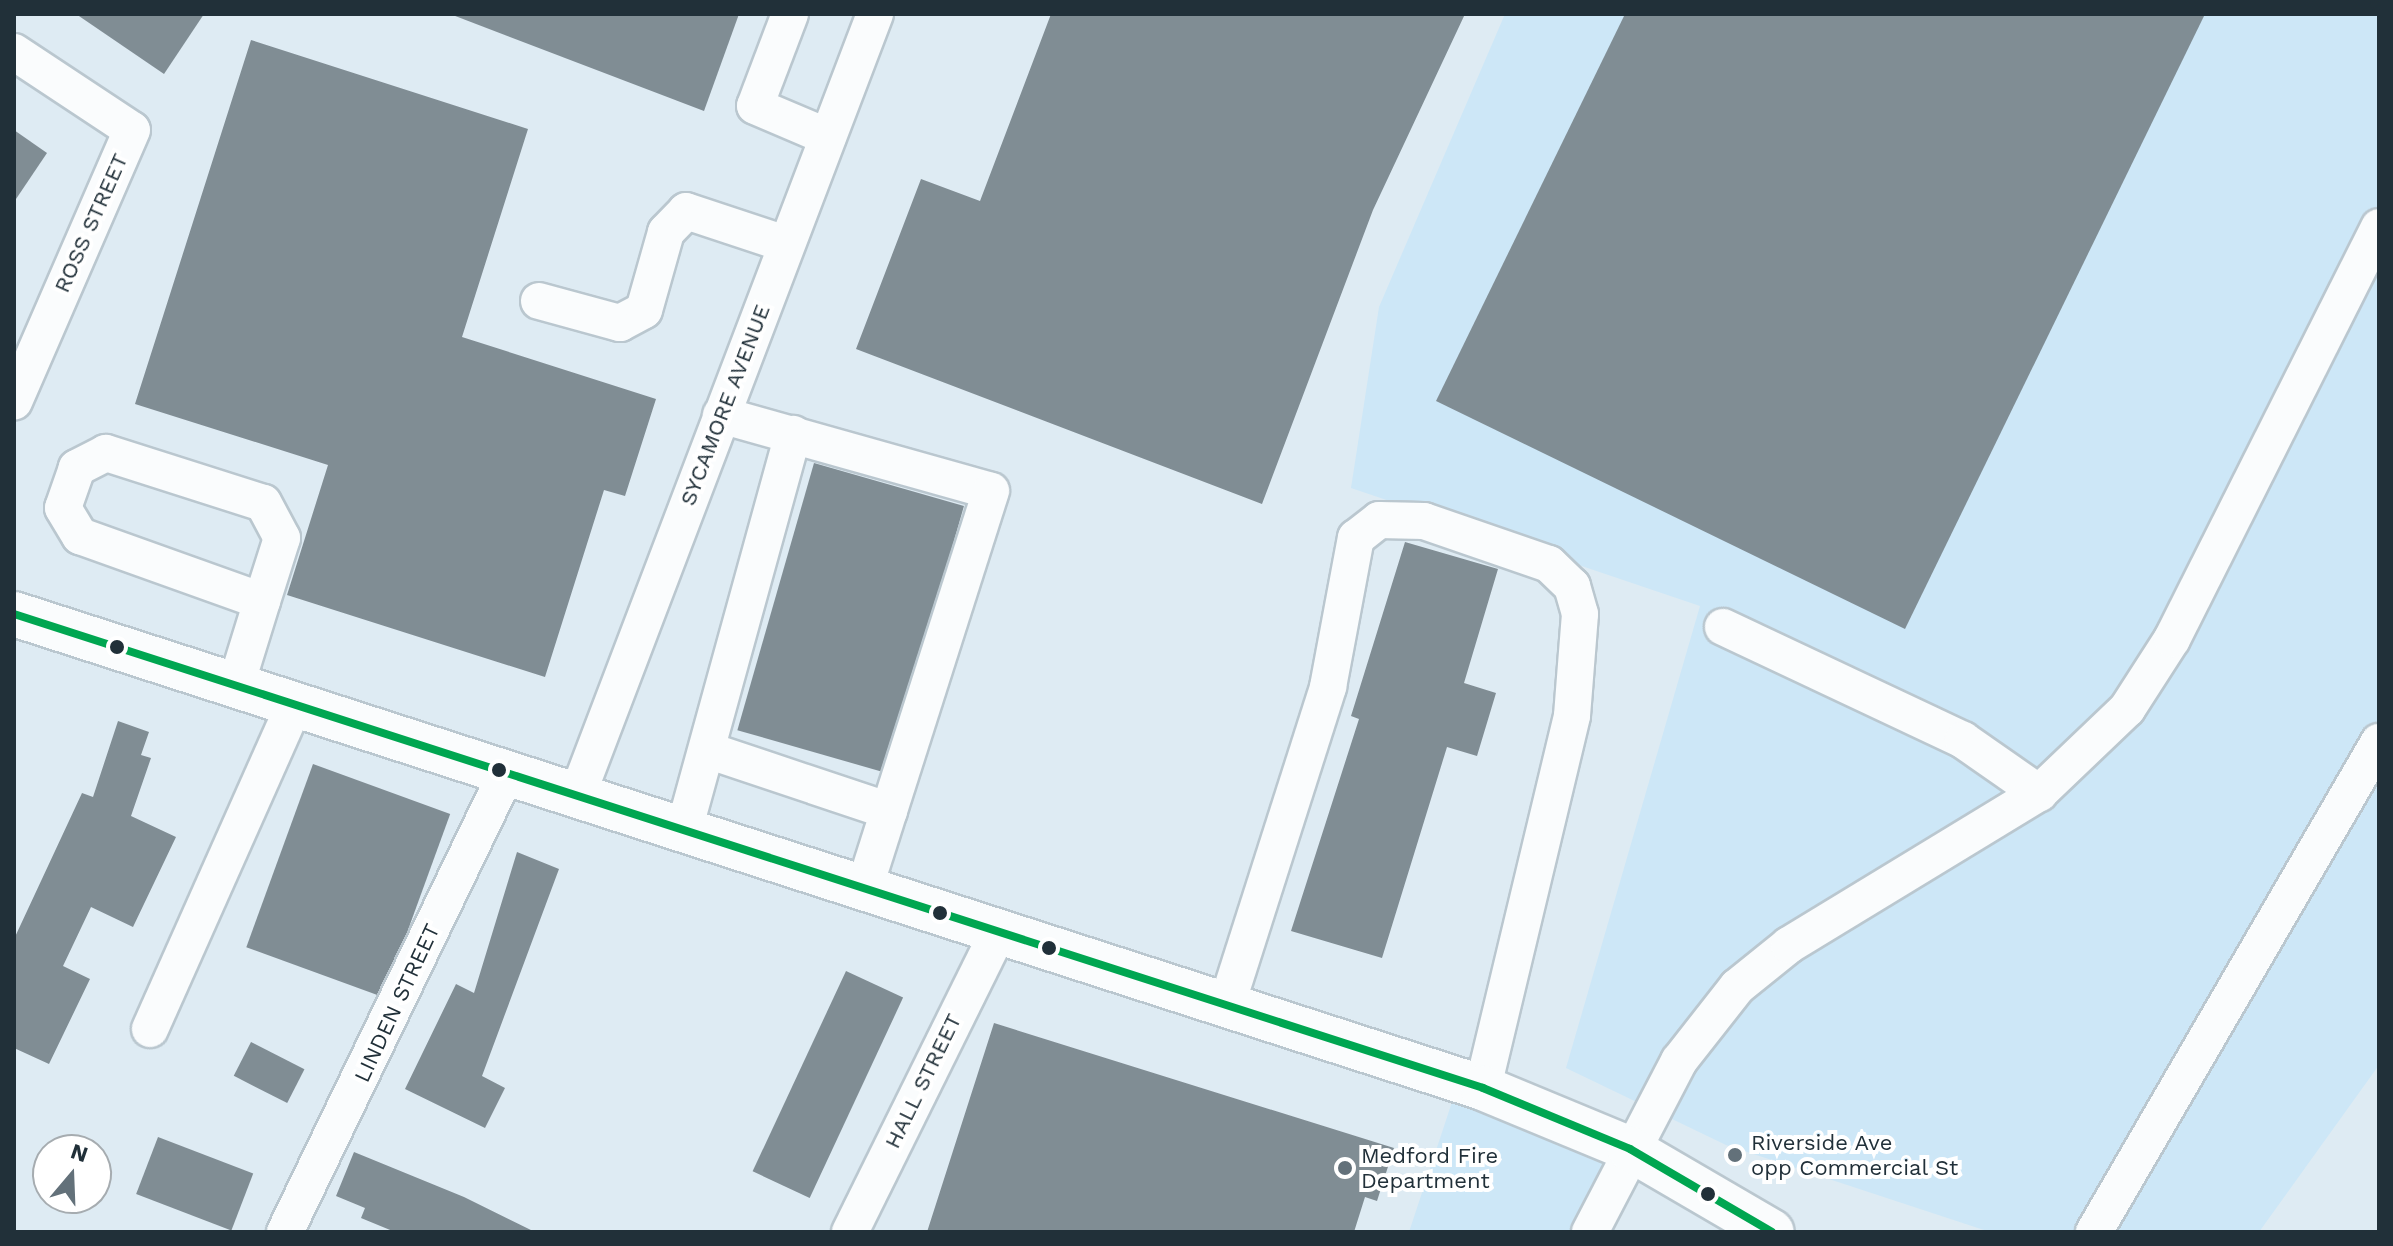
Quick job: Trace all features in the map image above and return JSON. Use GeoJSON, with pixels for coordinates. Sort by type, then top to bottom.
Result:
{"type":"FeatureCollection","features":[{"type":"Feature","properties":{"kind":"main road"},"geometry":{"type":"LineString","coordinates":[[15,618],[236,685],[1483,1088],[1630,1149],[1772,1232]]}},
{"type":"Feature","properties":{"kind":"street"},"geometry":{"type":"LineString","coordinates":[[790,14],[755,106],[828,137]]}},
{"type":"Feature","properties":{"kind":"street","name":"SYCAMORE AVENUE"},"geometry":{"type":"LineString","coordinates":[[577,796],[875,14]]}},
{"type":"Feature","properties":{"kind":"street","name":"ROSS STREET"},"geometry":{"type":"LineString","coordinates":[[14,52],[132,130],[14,401]]}},
{"type":"Feature","properties":{"kind":"street"},"geometry":{"type":"LineString","coordinates":[[539,301],[620,323],[644,310],[666,232],[686,211],[786,244]]}},
{"type":"Feature","properties":{"kind":"street"},"geometry":{"type":"LineString","coordinates":[[1590,1232],[1630,1149],[1679,1061],[1737,987],[1789,945],[2039,793],[2111,728],[2172,639],[2379,227]]}},
{"type":"Feature","properties":{"kind":"street"},"geometry":{"type":"LineString","coordinates":[[721,415],[991,491],[864,888]]}},
{"type":"Feature","properties":{"kind":"street"},"geometry":{"type":"LineString","coordinates":[[684,830],[793,434]]}},
{"type":"Feature","properties":{"kind":"street"},"geometry":{"type":"LineString","coordinates":[[236,685],[282,538],[263,503],[106,453],[77,468],[63,508],[80,536],[262,601]]}},
{"type":"Feature","properties":{"kind":"street"},"geometry":{"type":"LineString","coordinates":[[1227,1004],[1328,687],[1356,538],[1379,520],[1424,521],[1549,564],[1572,586],[1580,614],[1572,716],[1483,1088]]}},
{"type":"Feature","properties":{"kind":"street"},"geometry":{"type":"LineString","coordinates":[[1723,627],[1963,740],[2039,793]]}},
{"type":"Feature","properties":{"kind":"street"},"geometry":{"type":"LineString","coordinates":[[150,1029],[295,704]]}},
{"type":"Feature","properties":{"kind":"street"},"geometry":{"type":"LineString","coordinates":[[2094,1232],[2379,742]]}},
{"type":"Feature","properties":{"kind":"street"},"geometry":{"type":"LineString","coordinates":[[707,750],[889,811]]}},
{"type":"Feature","properties":{"kind":"street","name":"LINDEN STREET"},"geometry":{"type":"LineString","coordinates":[[285,1232],[507,772]]}},
{"type":"Feature","properties":{"kind":"street","name":"HALL STREET"},"geometry":{"type":"LineString","coordinates":[[850,1232],[998,932]]}},
{"type":"Feature","properties":{"kind":"shaded area"},"geometry":{"type":"Polygon","coordinates":[[[1505,14],[2379,14],[2379,1065],[2259,1232],[1990,1232],[1726,1145],[1566,1068],[1700,606],[1351,488],[1379,307],[1505,14]]]}},
{"type":"Feature","properties":{"kind":"shaded area"},"geometry":{"type":"Polygon","coordinates":[[[1456,1090],[1619,1152],[1579,1232],[1409,1232],[1456,1090]]]}},
{"type":"Feature","properties":{"kind":"building"},"geometry":{"type":"Polygon","coordinates":[[[76,14],[204,14],[164,74],[76,14]]]}},
{"type":"Feature","properties":{"kind":"building"},"geometry":{"type":"Polygon","coordinates":[[[450,14],[739,14],[704,111],[450,14]]]}},
{"type":"Feature","properties":{"kind":"building"},"geometry":{"type":"Polygon","coordinates":[[[1051,14],[1465,14],[1373,210],[1262,504],[856,349],[921,179],[980,201],[1051,14]]]}},
{"type":"Feature","properties":{"kind":"building"},"geometry":{"type":"Polygon","coordinates":[[[1625,14],[2205,14],[1905,629],[1436,401],[1625,14]]]}},
{"type":"Feature","properties":{"kind":"building"},"geometry":{"type":"Polygon","coordinates":[[[251,40],[528,129],[462,337],[656,399],[625,496],[604,490],[545,677],[287,595],[328,465],[135,404],[251,40]]]}},
{"type":"Feature","properties":{"kind":"building"},"geometry":{"type":"Polygon","coordinates":[[[14,130],[47,153],[14,202],[14,130]]]}},
{"type":"Feature","properties":{"kind":"building"},"geometry":{"type":"Polygon","coordinates":[[[814,463],[964,506],[887,773],[737,730],[814,463]]]}},
{"type":"Feature","properties":{"kind":"building"},"geometry":{"type":"Polygon","coordinates":[[[1405,542],[1498,569],[1464,683],[1496,693],[1477,756],[1447,747],[1382,958],[1291,931],[1359,719],[1351,716],[1405,542]]]}},
{"type":"Feature","properties":{"kind":"building"},"geometry":{"type":"Polygon","coordinates":[[[118,721],[149,732],[141,755],[151,758],[131,816],[176,837],[133,927],[91,907],[63,966],[90,979],[49,1064],[14,1048],[14,939],[82,793],[93,797],[118,721]]]}},
{"type":"Feature","properties":{"kind":"building"},"geometry":{"type":"Polygon","coordinates":[[[313,764],[450,814],[384,997],[246,947],[313,764]]]}},
{"type":"Feature","properties":{"kind":"building"},"geometry":{"type":"Polygon","coordinates":[[[517,852],[559,869],[482,1076],[505,1088],[485,1128],[405,1089],[456,984],[474,993],[517,852]]]}},
{"type":"Feature","properties":{"kind":"building"},"geometry":{"type":"Polygon","coordinates":[[[846,971],[903,998],[810,1198],[753,1171],[846,971]]]}},
{"type":"Feature","properties":{"kind":"building"},"geometry":{"type":"Polygon","coordinates":[[[994,1023],[1394,1148],[1377,1201],[1365,1197],[1354,1232],[927,1232],[994,1023]]]}},
{"type":"Feature","properties":{"kind":"building"},"geometry":{"type":"Polygon","coordinates":[[[251,1042],[304,1069],[287,1103],[234,1076],[251,1042]]]}},
{"type":"Feature","properties":{"kind":"building"},"geometry":{"type":"Polygon","coordinates":[[[158,1137],[253,1174],[231,1231],[136,1194],[158,1137]]]}},
{"type":"Feature","properties":{"kind":"building"},"geometry":{"type":"Polygon","coordinates":[[[354,1152],[464,1197],[535,1232],[395,1232],[361,1218],[365,1208],[336,1196],[354,1152]]]}},
{"type":"Feature","properties":{"kind":"transit line"},"geometry":{"type":"LineString","coordinates":[[14,614],[1483,1088],[1630,1149],[1772,1232]]}},
{"type":"Feature","properties":{"kind":"place","name":"Riverside Ave opp Commercial St"},"geometry":{"type":"Point","coordinates":[1735,1155]}},
{"type":"Feature","properties":{"kind":"place","name":"Medford Fire Department"},"geometry":{"type":"Point","coordinates":[1345,1168]}}]}
